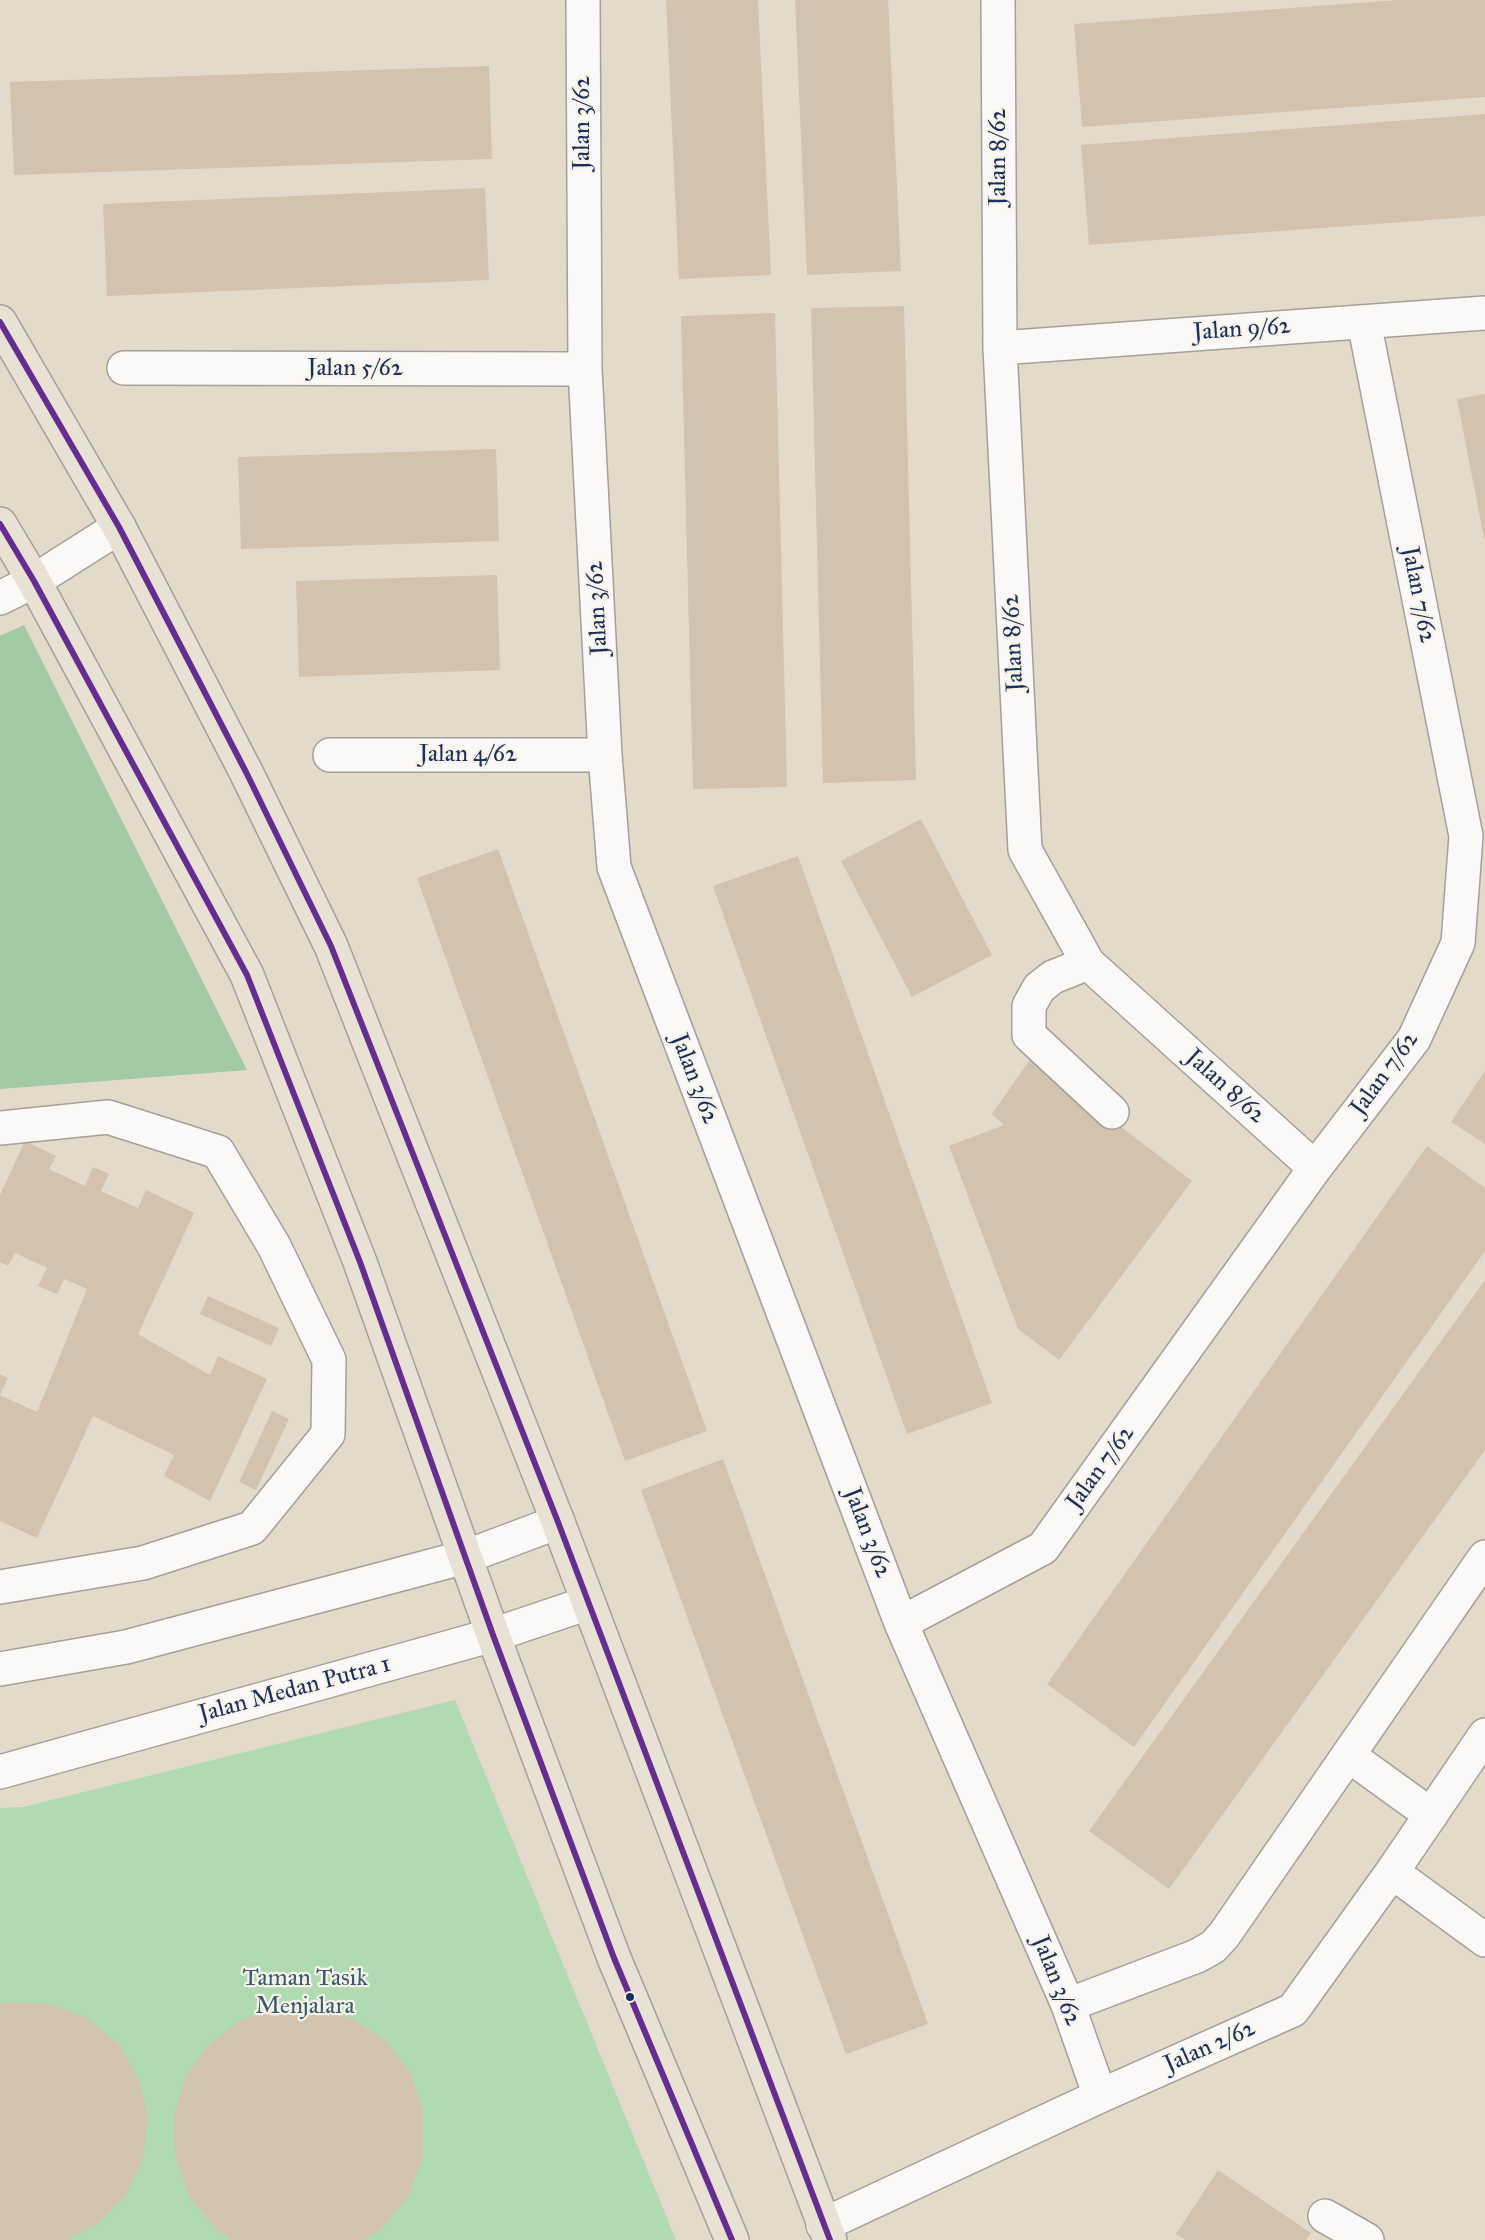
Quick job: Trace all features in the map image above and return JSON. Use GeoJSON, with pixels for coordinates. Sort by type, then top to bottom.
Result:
{"type":"FeatureCollection","features":[{"type":"Feature","properties":{"kind":"main road"},"geometry":{"type":"LineString","coordinates":[[0,322],[119,527],[246,772],[331,946],[558,1522],[826,2232]]}},
{"type":"Feature","properties":{"kind":"main road"},"geometry":{"type":"LineString","coordinates":[[0,524],[34,581],[247,975],[360,1262],[493,1635],[614,1958],[732,2240]]}},
{"type":"Feature","properties":{"kind":"street","name":"Jalan 3/62"},"geometry":{"type":"LineString","coordinates":[[582,0],[585,369],[605,755],[614,867],[901,1623],[1068,2005],[1100,2096]]}},
{"type":"Feature","properties":{"kind":"street","name":"Jalan 8/62"},"geometry":{"type":"LineString","coordinates":[[998,0],[999,348],[1025,850],[1088,963],[1315,1168]]}},
{"type":"Feature","properties":{"kind":"street","name":"Jalan 9/62"},"geometry":{"type":"LineString","coordinates":[[999,348],[1485,313]]}},
{"type":"Feature","properties":{"kind":"street","name":"Jalan 7/62"},"geometry":{"type":"LineString","coordinates":[[901,1623],[1043,1548],[1315,1168],[1414,1040],[1458,943],[1466,836],[1364,322]]}},
{"type":"Feature","properties":{"kind":"street","name":"Jalan 5/62"},"geometry":{"type":"LineString","coordinates":[[124,368],[585,369]]}},
{"type":"Feature","properties":{"kind":"street"},"geometry":{"type":"LineString","coordinates":[[0,598],[34,581],[119,527]]}},
{"type":"Feature","properties":{"kind":"street","name":"Jalan 4/62"},"geometry":{"type":"LineString","coordinates":[[330,755],[605,755]]}},
{"type":"Feature","properties":{"kind":"street"},"geometry":{"type":"LineString","coordinates":[[1088,963],[1053,977],[1039,988],[1029,1006],[1029,1035],[1112,1112]]}},
{"type":"Feature","properties":{"kind":"street"},"geometry":{"type":"LineString","coordinates":[[0,1128],[108,1118],[218,1152],[274,1246],[328,1360],[328,1434],[252,1528],[143,1563],[0,1587]]}},
{"type":"Feature","properties":{"kind":"street"},"geometry":{"type":"LineString","coordinates":[[0,1669],[126,1647],[465,1557],[558,1522]]}},
{"type":"Feature","properties":{"kind":"street"},"geometry":{"type":"LineString","coordinates":[[1068,2005],[1197,1956],[1213,1947],[1485,1557]]}},
{"type":"Feature","properties":{"kind":"street","name":"Jalan Medan Putra 1"},"geometry":{"type":"LineString","coordinates":[[0,1772],[493,1635],[588,1603]]}},
{"type":"Feature","properties":{"kind":"street","name":"Jalan 2/62"},"geometry":{"type":"LineString","coordinates":[[826,2232],[1100,2096],[1293,2010],[1392,1872],[1485,1736]]}},
{"type":"Feature","properties":{"kind":"street"},"geometry":{"type":"LineString","coordinates":[[1348,1755],[1431,1815]]}},
{"type":"Feature","properties":{"kind":"street"},"geometry":{"type":"LineString","coordinates":[[1392,1872],[1485,1940]]}},
{"type":"Feature","properties":{"kind":"street"},"geometry":{"type":"LineString","coordinates":[[1325,2216],[1367,2240]]}},
{"type":"Feature","properties":{"kind":"green space"},"geometry":{"type":"Polygon","coordinates":[[[24,625],[247,1070],[0,1089],[0,636],[24,625]]]}},
{"type":"Feature","properties":{"kind":"green space","name":"Taman Tasik Menjalara"},"geometry":{"type":"Polygon","coordinates":[[[455,1700],[676,2240],[0,2240],[0,1808],[23,1807],[455,1700]]]}},
{"type":"Feature","properties":{"kind":"building"},"geometry":{"type":"Polygon","coordinates":[[[666,0],[758,0],[771,275],[679,279],[666,0]]]}},
{"type":"Feature","properties":{"kind":"building"},"geometry":{"type":"Polygon","coordinates":[[[795,0],[888,0],[901,271],[807,275],[795,0]]]}},
{"type":"Feature","properties":{"kind":"building"},"geometry":{"type":"Polygon","coordinates":[[[1398,0],[1485,0],[1485,97],[1082,127],[1074,24],[1398,0]]]}},
{"type":"Feature","properties":{"kind":"building"},"geometry":{"type":"Polygon","coordinates":[[[489,66],[492,159],[14,175],[10,82],[489,66]]]}},
{"type":"Feature","properties":{"kind":"building"},"geometry":{"type":"Polygon","coordinates":[[[1485,114],[1485,216],[1089,245],[1081,145],[1485,114]]]}},
{"type":"Feature","properties":{"kind":"building"},"geometry":{"type":"Polygon","coordinates":[[[485,188],[489,280],[107,296],[103,204],[485,188]]]}},
{"type":"Feature","properties":{"kind":"building"},"geometry":{"type":"Polygon","coordinates":[[[904,306],[916,780],[823,783],[811,308],[904,306]]]}},
{"type":"Feature","properties":{"kind":"building"},"geometry":{"type":"Polygon","coordinates":[[[775,313],[787,787],[693,789],[681,316],[775,313]]]}},
{"type":"Feature","properties":{"kind":"building"},"geometry":{"type":"Polygon","coordinates":[[[1485,394],[1485,538],[1484,538],[1457,399],[1485,394]]]}},
{"type":"Feature","properties":{"kind":"building"},"geometry":{"type":"Polygon","coordinates":[[[496,449],[499,541],[241,549],[238,457],[496,449]]]}},
{"type":"Feature","properties":{"kind":"building"},"geometry":{"type":"Polygon","coordinates":[[[497,575],[500,670],[299,677],[296,581],[497,575]]]}},
{"type":"Feature","properties":{"kind":"building"},"geometry":{"type":"Polygon","coordinates":[[[921,819],[992,955],[912,997],[841,861],[921,819]]]}},
{"type":"Feature","properties":{"kind":"building"},"geometry":{"type":"Polygon","coordinates":[[[498,849],[707,1431],[625,1461],[417,878],[498,849]]]}},
{"type":"Feature","properties":{"kind":"building"},"geometry":{"type":"Polygon","coordinates":[[[798,856],[992,1403],[907,1434],[713,886],[798,856]]]}},
{"type":"Feature","properties":{"kind":"building"},"geometry":{"type":"Polygon","coordinates":[[[1031,1058],[1192,1181],[1059,1360],[1018,1329],[949,1146],[1004,1125],[992,1114],[1031,1058]]]}},
{"type":"Feature","properties":{"kind":"building"},"geometry":{"type":"Polygon","coordinates":[[[1485,1071],[1485,1144],[1451,1122],[1485,1071]]]}},
{"type":"Feature","properties":{"kind":"building"},"geometry":{"type":"Polygon","coordinates":[[[25,1141],[56,1156],[49,1169],[85,1186],[93,1167],[109,1174],[101,1191],[138,1208],[146,1190],[194,1213],[138,1334],[210,1375],[218,1356],[267,1379],[210,1501],[164,1476],[174,1455],[93,1416],[37,1538],[0,1521],[0,1395],[37,1412],[87,1289],[64,1279],[57,1294],[38,1286],[47,1268],[15,1253],[8,1266],[0,1262],[0,1195],[25,1141]]]}},
{"type":"Feature","properties":{"kind":"building"},"geometry":{"type":"Polygon","coordinates":[[[1427,1146],[1485,1188],[1485,1251],[1134,1747],[1047,1684],[1427,1146]]]}},
{"type":"Feature","properties":{"kind":"building"},"geometry":{"type":"Polygon","coordinates":[[[1485,1280],[1485,1450],[1169,1889],[1089,1831],[1485,1280]]]}},
{"type":"Feature","properties":{"kind":"building"},"geometry":{"type":"Polygon","coordinates":[[[208,1296],[279,1328],[271,1346],[200,1314],[208,1296]]]}},
{"type":"Feature","properties":{"kind":"building"},"geometry":{"type":"Polygon","coordinates":[[[0,1374],[8,1378],[0,1395],[0,1374]]]}},
{"type":"Feature","properties":{"kind":"building"},"geometry":{"type":"Polygon","coordinates":[[[272,1411],[289,1419],[256,1490],[239,1482],[272,1411]]]}},
{"type":"Feature","properties":{"kind":"building"},"geometry":{"type":"Polygon","coordinates":[[[723,1459],[928,2024],[846,2054],[641,1490],[723,1459]]]}},
{"type":"Feature","properties":{"kind":"building"},"geometry":{"type":"Polygon","coordinates":[[[9,2002],[50,2004],[87,2018],[119,2044],[139,2080],[148,2119],[143,2159],[126,2195],[98,2224],[66,2240],[0,2240],[0,2005],[9,2002]]]}},
{"type":"Feature","properties":{"kind":"building"},"geometry":{"type":"Polygon","coordinates":[[[316,2007],[354,2019],[387,2042],[411,2074],[423,2112],[423,2156],[408,2197],[380,2231],[364,2240],[233,2240],[218,2231],[190,2198],[175,2157],[174,2117],[185,2078],[208,2045],[240,2021],[277,2008],[316,2007]]]}},
{"type":"Feature","properties":{"kind":"building"},"geometry":{"type":"Polygon","coordinates":[[[1218,2170],[1311,2233],[1306,2240],[1185,2240],[1176,2234],[1218,2170]]]}},
{"type":"Feature","properties":{"kind":"transit line"},"geometry":{"type":"LineString","coordinates":[[0,322],[119,527],[246,772],[331,946],[558,1522],[830,2240]]}},
{"type":"Feature","properties":{"kind":"transit line"},"geometry":{"type":"LineString","coordinates":[[0,524],[34,581],[247,975],[360,1262],[493,1635],[614,1958],[732,2240]]}}]}
